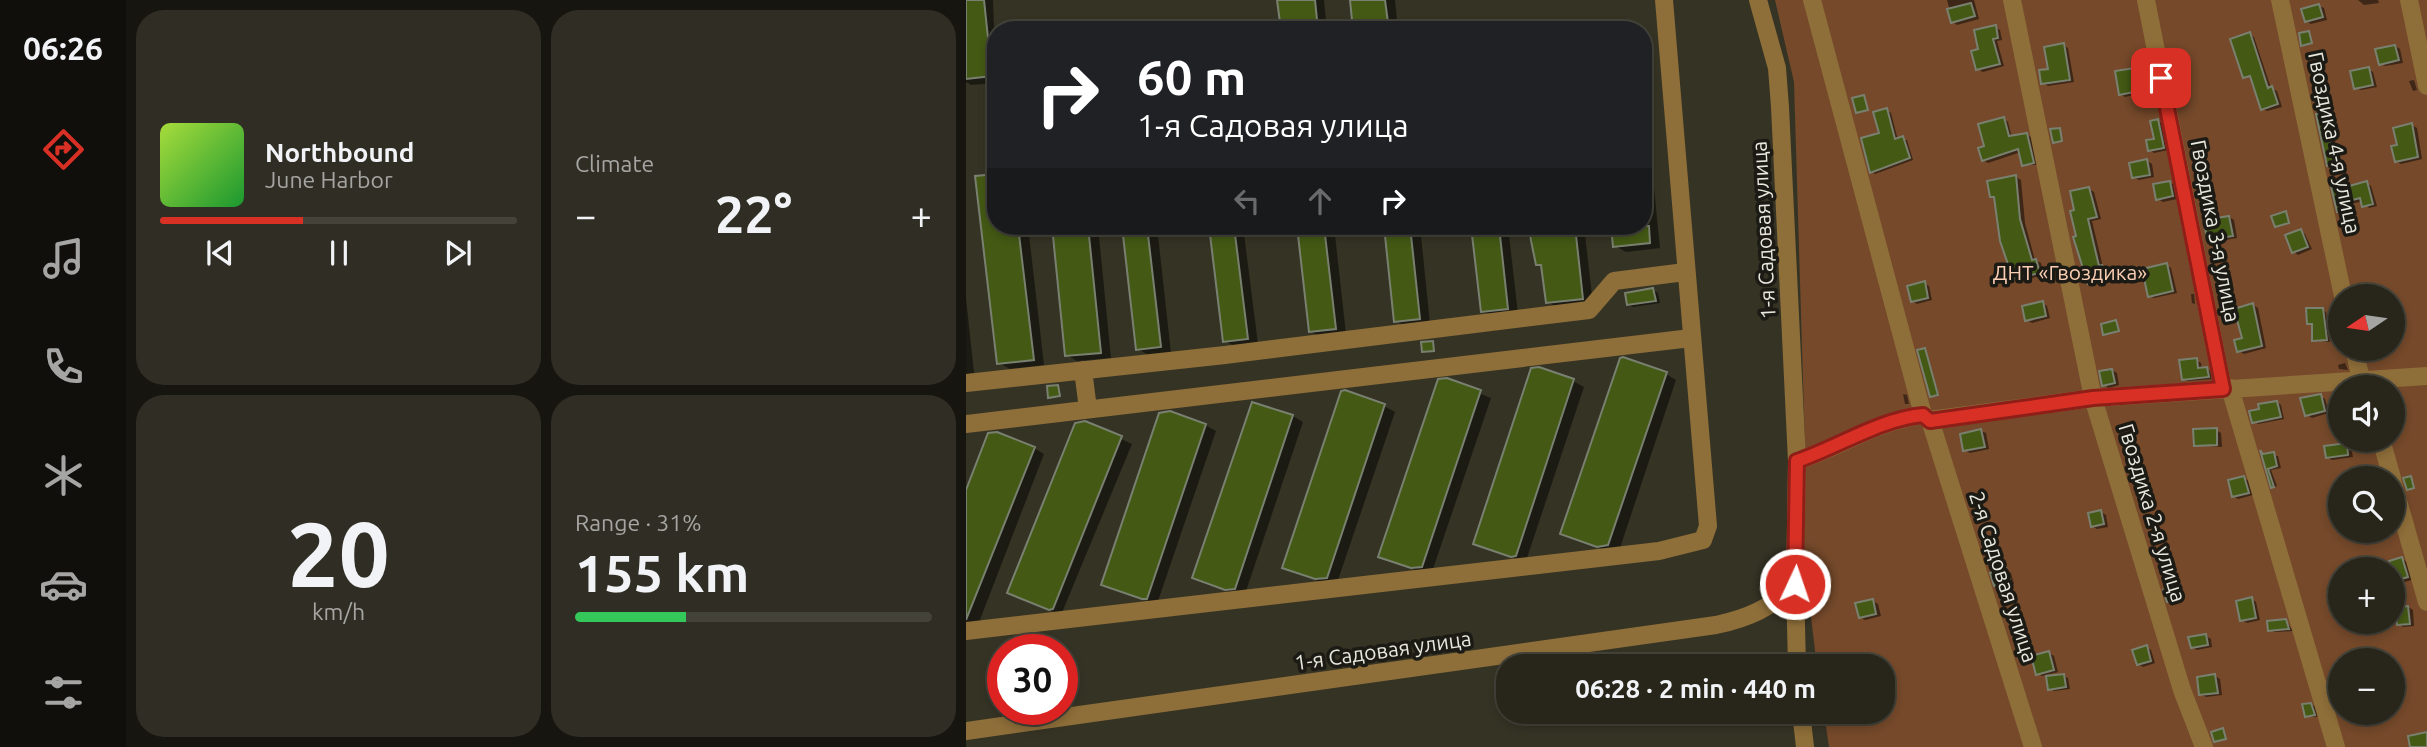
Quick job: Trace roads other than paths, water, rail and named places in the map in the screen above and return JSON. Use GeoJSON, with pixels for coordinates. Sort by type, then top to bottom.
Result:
{"type":"FeatureCollection","features":[{"type":"Feature","properties":{"kind":"street"},"geometry":{"type":"LineString","coordinates":[[966,631],[1659,551],[1703,540],[1708,526],[1664,0]]}},
{"type":"Feature","properties":{"kind":"street","name":"1-я Садовая улица"},"geometry":{"type":"LineString","coordinates":[[1758,0],[1777,68],[1797,461],[1797,654]]}},
{"type":"Feature","properties":{"kind":"street","name":"2-я Садовая улица"},"geometry":{"type":"LineString","coordinates":[[1812,0],[1926,418],[2034,747]]}},
{"type":"Feature","properties":{"kind":"street","name":"Гвоздика 2-я улица"},"geometry":{"type":"LineString","coordinates":[[2012,0],[2093,398],[2182,690],[2204,747]]}},
{"type":"Feature","properties":{"kind":"street","name":"Гвоздика 3-я улица"},"geometry":{"type":"LineString","coordinates":[[2146,0],[2227,388],[2336,747]]}},
{"type":"Feature","properties":{"kind":"street","name":"Гвоздика 4-я улица"},"geometry":{"type":"LineString","coordinates":[[2280,0],[2340,284]]}},
{"type":"Feature","properties":{"kind":"street"},"geometry":{"type":"LineString","coordinates":[[2409,0],[2427,86]]}},
{"type":"Feature","properties":{"kind":"street"},"geometry":{"type":"LineString","coordinates":[[966,383],[1589,310],[1614,281],[1685,272]]}},
{"type":"Feature","properties":{"kind":"street"},"geometry":{"type":"LineString","coordinates":[[966,424],[1691,338]]}},
{"type":"Feature","properties":{"kind":"street"},"geometry":{"type":"LineString","coordinates":[[1083,370],[1088,409]]}},
{"type":"Feature","properties":{"kind":"street"},"geometry":{"type":"LineString","coordinates":[[2405,378],[2427,376]]}},
{"type":"Feature","properties":{"kind":"street"},"geometry":{"type":"LineString","coordinates":[[1797,461],[1834,449],[1904,417],[1926,418],[2093,398],[2328,384]]}},
{"type":"Feature","properties":{"kind":"street"},"geometry":{"type":"LineString","coordinates":[[2405,525],[2427,602]]}},
{"type":"Feature","properties":{"kind":"street","name":"1-я Садовая улица"},"geometry":{"type":"LineString","coordinates":[[966,731],[1716,625],[1765,610],[1795,584]]}},
{"type":"Feature","properties":{"kind":"street"},"geometry":{"type":"LineString","coordinates":[[1802,724],[1804,747]]}},
{"type":"Feature","properties":{"kind":"park label","name":"ДНТ «Гвоздика»"},"geometry":{"type":"Point","coordinates":[2070,273]}}]}
